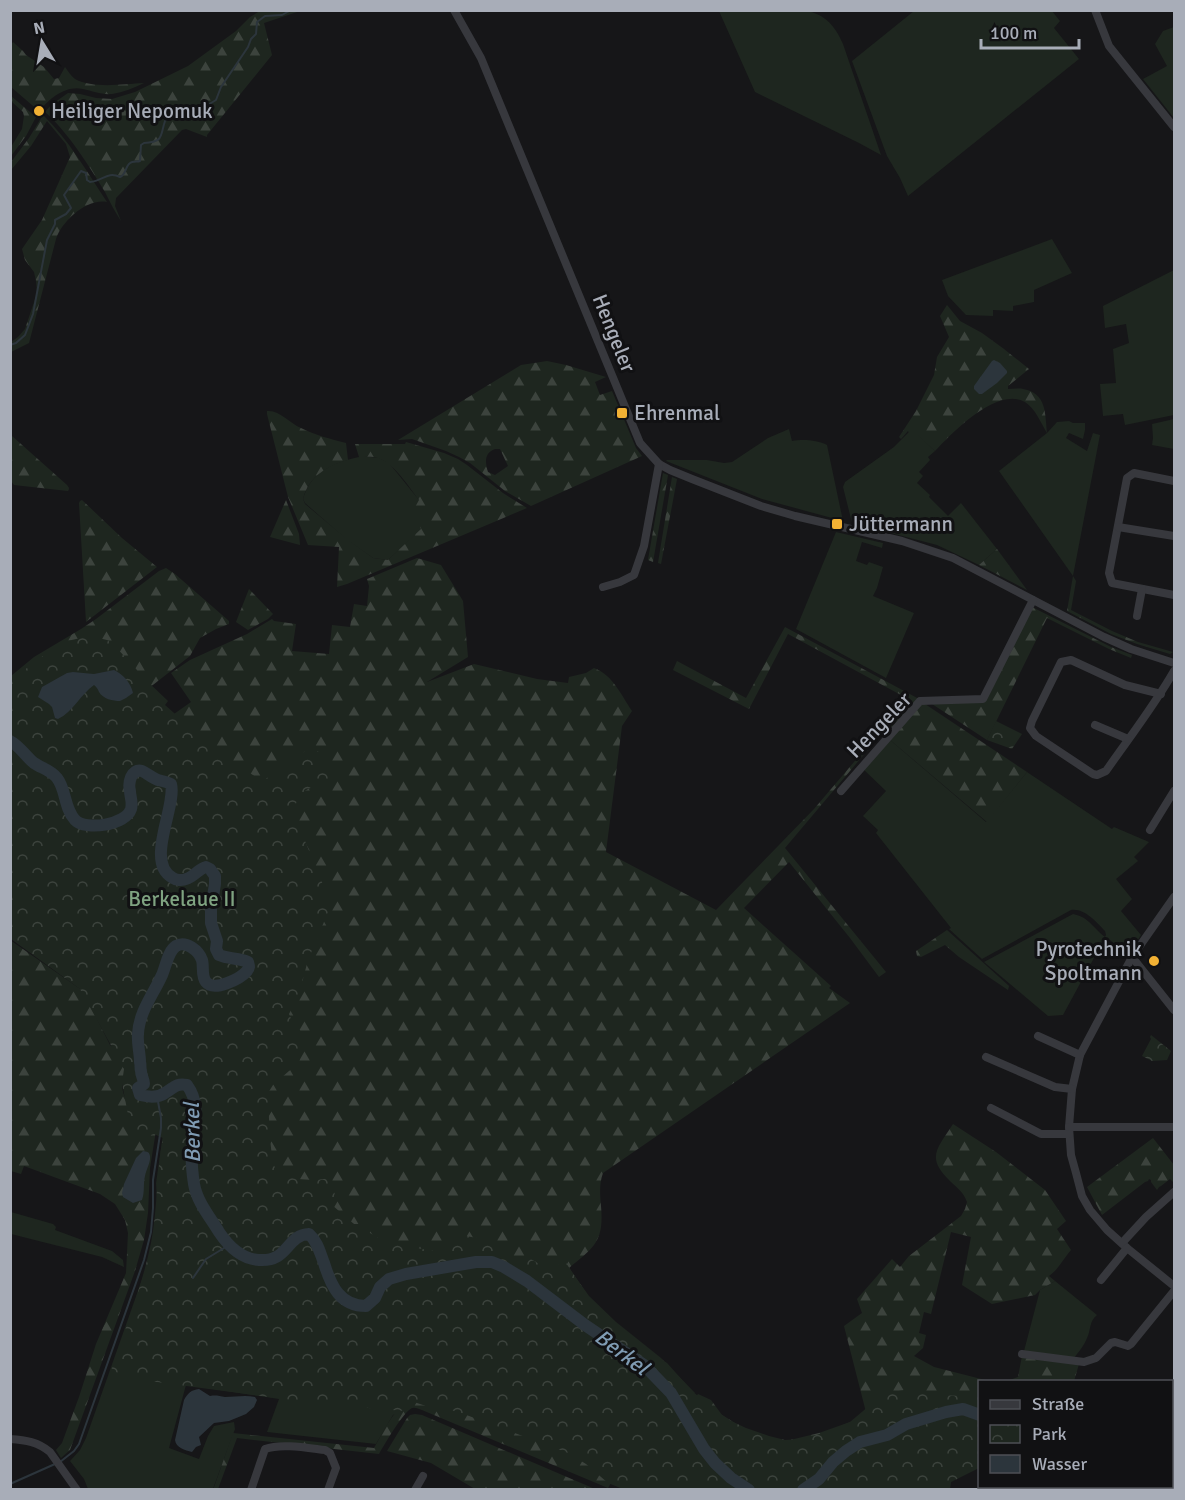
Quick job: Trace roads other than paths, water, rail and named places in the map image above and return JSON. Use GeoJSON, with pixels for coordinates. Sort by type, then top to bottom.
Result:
{"type":"FeatureCollection","features":[{"type":"Feature","properties":{"kind":"street","name":"Hengeler"},"geometry":{"type":"LineString","coordinates":[[454,10],[481,58],[640,443],[659,464],[761,506],[902,541],[953,558],[1104,637],[1131,649],[1174,663]]}},
{"type":"Feature","properties":{"kind":"street"},"geometry":{"type":"LineString","coordinates":[[1095,10],[1109,46],[1174,127]]}},
{"type":"Feature","properties":{"kind":"street"},"geometry":{"type":"LineString","coordinates":[[603,587],[621,582],[634,575],[644,546],[659,464]]}},
{"type":"Feature","properties":{"kind":"street"},"geometry":{"type":"LineString","coordinates":[[1174,481],[1134,473],[1127,478],[1109,573],[1112,583],[1174,595]]}},
{"type":"Feature","properties":{"kind":"street"},"geometry":{"type":"LineString","coordinates":[[1118,527],[1174,537]]}},
{"type":"Feature","properties":{"kind":"street"},"geometry":{"type":"LineString","coordinates":[[1137,616],[1142,589]]}},
{"type":"Feature","properties":{"kind":"street","name":"Hengeler"},"geometry":{"type":"LineString","coordinates":[[841,791],[920,701],[983,699],[1033,600]]}},
{"type":"Feature","properties":{"kind":"street"},"geometry":{"type":"LineString","coordinates":[[1161,694],[1125,684],[1071,660],[1066,660],[1061,662],[1030,728],[1036,736],[1097,775],[1106,771],[1161,694],[1174,671]]}},
{"type":"Feature","properties":{"kind":"street"},"geometry":{"type":"LineString","coordinates":[[1095,725],[1128,740]]}},
{"type":"Feature","properties":{"kind":"street"},"geometry":{"type":"LineString","coordinates":[[1150,830],[1174,791]]}},
{"type":"Feature","properties":{"kind":"street"},"geometry":{"type":"LineString","coordinates":[[1174,897],[1132,957],[1080,1055],[1072,1089],[1069,1130],[1071,1155],[1082,1196],[1097,1219],[1125,1246],[1174,1286]]}},
{"type":"Feature","properties":{"kind":"street"},"geometry":{"type":"LineString","coordinates":[[1132,957],[1174,1010]]}},
{"type":"Feature","properties":{"kind":"street"},"geometry":{"type":"LineString","coordinates":[[1038,1036],[1080,1055]]}},
{"type":"Feature","properties":{"kind":"street"},"geometry":{"type":"LineString","coordinates":[[986,1057],[1055,1087],[1072,1089]]}},
{"type":"Feature","properties":{"kind":"street"},"geometry":{"type":"LineString","coordinates":[[991,1108],[1041,1134],[1069,1130],[1174,1127]]}},
{"type":"Feature","properties":{"kind":"street"},"geometry":{"type":"LineString","coordinates":[[1101,1280],[1146,1217],[1174,1192]]}},
{"type":"Feature","properties":{"kind":"street"},"geometry":{"type":"LineString","coordinates":[[1167,1279],[1174,1272]]}},
{"type":"Feature","properties":{"kind":"street"},"geometry":{"type":"LineString","coordinates":[[1022,1354],[1084,1362],[1096,1358],[1112,1343],[1128,1346],[1174,1292]]}},
{"type":"Feature","properties":{"kind":"street"},"geometry":{"type":"LineString","coordinates":[[10,1439],[28,1441],[44,1447],[77,1490]]}},
{"type":"Feature","properties":{"kind":"street"},"geometry":{"type":"LineString","coordinates":[[251,1490],[265,1449],[282,1446],[325,1450],[330,1453],[336,1467],[328,1490]]}},
{"type":"Feature","properties":{"kind":"street"},"geometry":{"type":"LineString","coordinates":[[416,1490],[423,1476]]}},
{"type":"Feature","properties":{"kind":"water"},"geometry":{"type":"Polygon","coordinates":[[[994,360],[1000,363],[1007,373],[997,383],[979,394],[974,386],[994,360]]]}},
{"type":"Feature","properties":{"kind":"water"},"geometry":{"type":"Polygon","coordinates":[[[114,670],[126,679],[133,693],[120,701],[103,696],[94,685],[58,719],[55,718],[52,707],[38,697],[42,687],[67,673],[94,674],[114,670]]]}},
{"type":"Feature","properties":{"kind":"water"},"geometry":{"type":"Polygon","coordinates":[[[143,1151],[150,1154],[150,1158],[144,1179],[143,1197],[142,1200],[133,1203],[123,1197],[122,1193],[136,1158],[143,1151]]]}},
{"type":"Feature","properties":{"kind":"water"},"geometry":{"type":"Polygon","coordinates":[[[199,1389],[210,1396],[251,1396],[257,1400],[254,1407],[246,1414],[229,1421],[214,1423],[199,1437],[201,1445],[192,1452],[179,1447],[175,1440],[184,1400],[190,1392],[199,1389]]]}},
{"type":"Feature","properties":{"kind":"waterway"},"geometry":{"type":"LineString","coordinates":[[10,345],[25,335],[33,314],[47,240],[55,220],[71,208],[64,195],[81,171],[86,173],[87,180],[90,182],[112,175],[122,176],[130,163],[140,161],[141,145],[158,140],[165,121],[169,118],[188,117],[216,100],[221,87],[256,34],[257,22],[265,16],[282,15],[291,10]]}},
{"type":"Feature","properties":{"kind":"waterway","name":"Berkel"},"geometry":{"type":"LineString","coordinates":[[10,741],[34,763],[55,775],[60,782],[71,815],[80,823],[105,825],[128,815],[132,806],[130,780],[135,772],[142,771],[171,784],[172,794],[161,847],[161,860],[165,871],[174,879],[183,880],[206,867],[215,876],[211,923],[217,941],[216,949],[219,955],[248,962],[249,968],[239,978],[221,985],[210,985],[204,980],[202,960],[198,953],[184,944],[173,948],[139,1026],[138,1044],[144,1084],[138,1088],[140,1095],[150,1097],[162,1095],[175,1086],[187,1085],[195,1107],[192,1156],[196,1191],[208,1215],[231,1247],[241,1255],[253,1259],[269,1259],[282,1253],[301,1235],[309,1234],[317,1244],[330,1279],[338,1293],[349,1303],[366,1306],[389,1279],[406,1274],[476,1262],[492,1262],[504,1267],[644,1365],[671,1393],[704,1449],[715,1463],[749,1490]]}},
{"type":"Feature","properties":{"kind":"waterway"},"geometry":{"type":"LineString","coordinates":[[60,1462],[79,1444],[144,1260],[151,1232],[153,1180],[161,1128],[157,1096]]}},
{"type":"Feature","properties":{"kind":"waterway"},"geometry":{"type":"LineString","coordinates":[[193,1278],[206,1259],[229,1245]]}},
{"type":"Feature","properties":{"kind":"waterway","name":"Berkel"},"geometry":{"type":"LineString","coordinates":[[803,1490],[819,1479],[846,1451],[860,1442],[887,1435],[906,1424],[946,1412],[963,1409],[978,1414]]}},
{"type":"Feature","properties":{"kind":"waterway"},"geometry":{"type":"LineString","coordinates":[[10,1484],[55,1464]]}},
{"type":"Feature","properties":{"kind":"place","name":"Heiliger Nepomuk"},"geometry":{"type":"Point","coordinates":[39,111]}},
{"type":"Feature","properties":{"kind":"place","name":"Ehrenmal"},"geometry":{"type":"Point","coordinates":[622,413]}},
{"type":"Feature","properties":{"kind":"place","name":"Jüttermann"},"geometry":{"type":"Point","coordinates":[837,524]}},
{"type":"Feature","properties":{"kind":"place","name":"Pyrotechnik Spoltmann"},"geometry":{"type":"Point","coordinates":[1154,961]}},
{"type":"Feature","properties":{"kind":"park label","name":"Berkelaue II"},"geometry":{"type":"Point","coordinates":[182,899]}}]}
